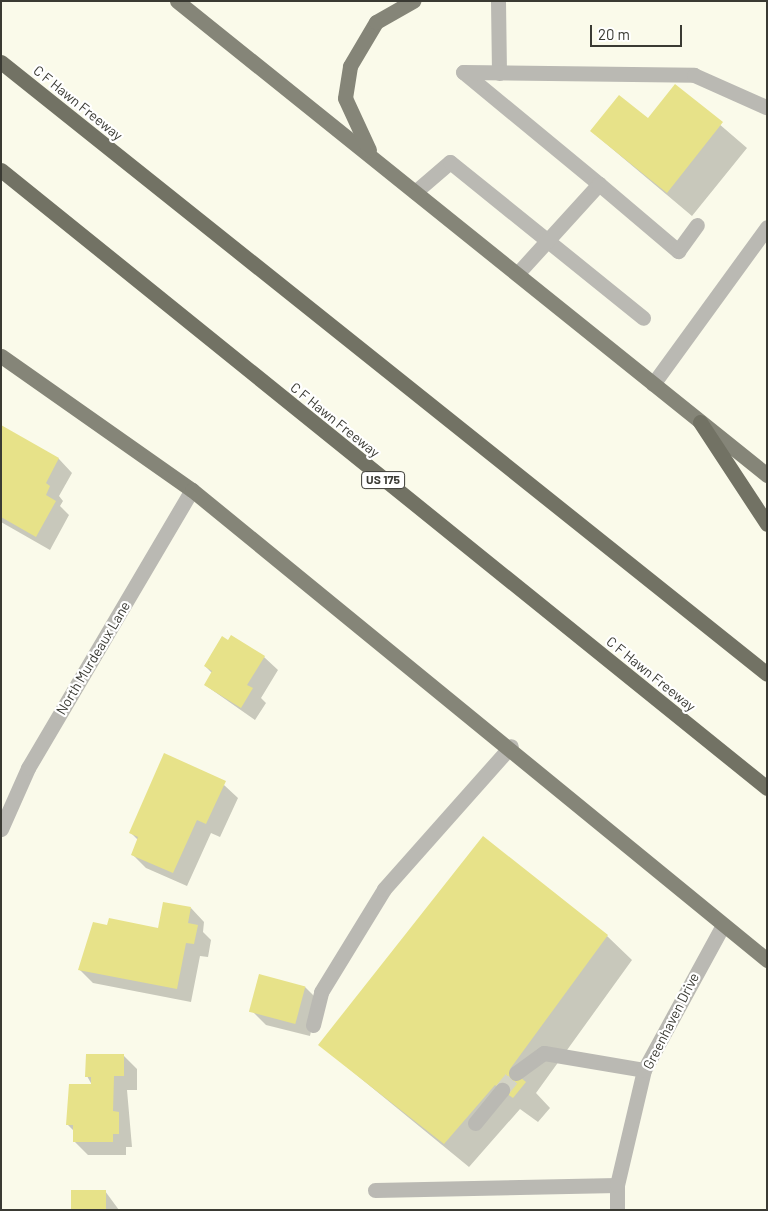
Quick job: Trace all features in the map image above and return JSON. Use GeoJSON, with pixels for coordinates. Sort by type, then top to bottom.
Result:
{"type":"FeatureCollection","features":[{"type":"Feature","properties":{"kind":"highway","name":"C F Hawn Freeway"},"geometry":{"type":"LineString","coordinates":[[1,62],[767,674]]}},
{"type":"Feature","properties":{"kind":"highway","name":"C F Hawn Freeway"},"geometry":{"type":"LineString","coordinates":[[1,170],[767,788]]}},
{"type":"Feature","properties":{"kind":"highway"},"geometry":{"type":"LineString","coordinates":[[700,422],[767,524]]}},
{"type":"Feature","properties":{"kind":"main road"},"geometry":{"type":"LineString","coordinates":[[177,1],[767,475]]}},
{"type":"Feature","properties":{"kind":"main road"},"geometry":{"type":"LineString","coordinates":[[374,158],[350,116],[345,98],[350,66],[376,22],[413,1]]}},
{"type":"Feature","properties":{"kind":"main road"},"geometry":{"type":"LineString","coordinates":[[1,356],[192,490],[511,746],[767,960]]}},
{"type":"Feature","properties":{"kind":"street"},"geometry":{"type":"LineString","coordinates":[[498,1],[499,73]]}},
{"type":"Feature","properties":{"kind":"street"},"geometry":{"type":"LineString","coordinates":[[697,225],[678,251],[463,72],[694,75],[766,107]]}},
{"type":"Feature","properties":{"kind":"street"},"geometry":{"type":"LineString","coordinates":[[415,192],[450,162],[643,318]]}},
{"type":"Feature","properties":{"kind":"street"},"geometry":{"type":"LineString","coordinates":[[517,274],[599,184]]}},
{"type":"Feature","properties":{"kind":"street"},"geometry":{"type":"LineString","coordinates":[[653,384],[767,227]]}},
{"type":"Feature","properties":{"kind":"street","name":"North Murdeaux Lane"},"geometry":{"type":"LineString","coordinates":[[1,829],[28,768],[192,490]]}},
{"type":"Feature","properties":{"kind":"street"},"geometry":{"type":"LineString","coordinates":[[313,1025],[321,992],[384,889],[511,746]]}},
{"type":"Feature","properties":{"kind":"street","name":"Greenhaven Drive"},"geometry":{"type":"LineString","coordinates":[[617,1210],[617,1184],[644,1070],[723,925]]}},
{"type":"Feature","properties":{"kind":"street"},"geometry":{"type":"LineString","coordinates":[[516,1073],[544,1053],[644,1070]]}},
{"type":"Feature","properties":{"kind":"street"},"geometry":{"type":"LineString","coordinates":[[475,1123],[502,1090]]}},
{"type":"Feature","properties":{"kind":"street"},"geometry":{"type":"LineString","coordinates":[[375,1190],[617,1184]]}},
{"type":"Feature","properties":{"kind":"building"},"geometry":{"type":"Polygon","coordinates":[[[675,84],[723,122],[667,193],[590,131],[619,95],[648,118],[675,84]]]}},
{"type":"Feature","properties":{"kind":"building"},"geometry":{"type":"Polygon","coordinates":[[[1,425],[59,458],[46,483],[50,486],[46,495],[56,501],[36,537],[1,517],[1,425]]]}},
{"type":"Feature","properties":{"kind":"building"},"geometry":{"type":"Polygon","coordinates":[[[231,635],[265,656],[247,685],[253,688],[241,708],[204,685],[212,671],[204,666],[222,636],[228,640],[231,635]]]}},
{"type":"Feature","properties":{"kind":"building"},"geometry":{"type":"Polygon","coordinates":[[[164,753],[226,781],[206,824],[197,820],[173,873],[131,855],[138,837],[129,833],[164,753]]]}},
{"type":"Feature","properties":{"kind":"building"},"geometry":{"type":"Polygon","coordinates":[[[483,836],[608,935],[510,1069],[526,1082],[513,1098],[495,1085],[444,1144],[318,1045],[483,836]]]}},
{"type":"Feature","properties":{"kind":"building"},"geometry":{"type":"Polygon","coordinates":[[[163,902],[191,907],[188,923],[198,925],[194,944],[186,943],[177,989],[78,970],[93,922],[107,925],[109,918],[158,928],[163,902]]]}},
{"type":"Feature","properties":{"kind":"building"},"geometry":{"type":"Polygon","coordinates":[[[259,974],[305,986],[295,1024],[249,1012],[259,974]]]}},
{"type":"Feature","properties":{"kind":"building"},"geometry":{"type":"Polygon","coordinates":[[[86,1054],[124,1054],[124,1076],[114,1076],[113,1111],[119,1112],[119,1134],[113,1134],[113,1142],[73,1142],[73,1125],[66,1125],[69,1084],[91,1084],[91,1077],[85,1077],[86,1054]]]}},
{"type":"Feature","properties":{"kind":"building"},"geometry":{"type":"Polygon","coordinates":[[[71,1190],[106,1190],[106,1210],[71,1210],[71,1190]]]}},
{"type":"Feature","properties":{"kind":"tunnel"},"geometry":{"type":"LineString","coordinates":[[502,1090],[516,1073]]}}]}
